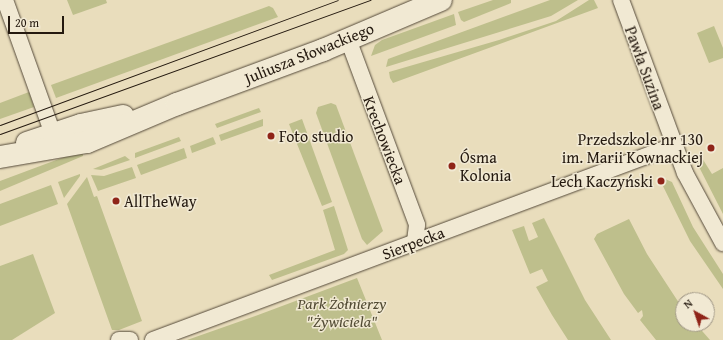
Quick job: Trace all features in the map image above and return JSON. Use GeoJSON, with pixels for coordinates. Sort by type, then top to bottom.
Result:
{"type":"FeatureCollection","features":[{"type":"Feature","properties":{"kind":"main road","name":"Juliusza Słowackiego"},"geometry":{"type":"LineString","coordinates":[[0,157],[87,142],[177,104],[348,39],[441,0]]}},
{"type":"Feature","properties":{"kind":"main road","name":"Juliusza Słowackiego"},"geometry":{"type":"LineString","coordinates":[[0,153],[81,125],[177,104]]}},
{"type":"Feature","properties":{"kind":"street"},"geometry":{"type":"LineString","coordinates":[[5,0],[53,134]]}},
{"type":"Feature","properties":{"kind":"street","name":"Pawła Suzina"},"geometry":{"type":"LineString","coordinates":[[621,0],[673,146],[695,194],[723,243]]}},
{"type":"Feature","properties":{"kind":"street","name":"Krechowiecka"},"geometry":{"type":"LineString","coordinates":[[348,39],[417,225],[415,242]]}},
{"type":"Feature","properties":{"kind":"street","name":"Sierpecka"},"geometry":{"type":"LineString","coordinates":[[153,340],[673,146]]}},
{"type":"Feature","properties":{"kind":"street"},"geometry":{"type":"LineString","coordinates":[[119,340],[130,340]]}},
{"type":"Feature","properties":{"kind":"green space"},"geometry":{"type":"Polygon","coordinates":[[[67,0],[106,0],[107,3],[73,15],[67,0]]]}},
{"type":"Feature","properties":{"kind":"green space"},"geometry":{"type":"Polygon","coordinates":[[[493,0],[511,0],[511,3],[464,22],[461,20],[458,12],[493,0]]]}},
{"type":"Feature","properties":{"kind":"green space"},"geometry":{"type":"Polygon","coordinates":[[[550,0],[578,0],[551,16],[386,67],[388,59],[550,0]]]}},
{"type":"Feature","properties":{"kind":"green space"},"geometry":{"type":"Polygon","coordinates":[[[589,0],[594,0],[598,8],[393,83],[390,78],[389,72],[499,40],[556,21],[589,0]]]}},
{"type":"Feature","properties":{"kind":"green space"},"geometry":{"type":"Polygon","coordinates":[[[269,6],[273,8],[278,17],[56,98],[51,85],[269,6]]]}},
{"type":"Feature","properties":{"kind":"green space"},"geometry":{"type":"Polygon","coordinates":[[[454,14],[456,25],[371,56],[375,45],[382,40],[454,14]]]}},
{"type":"Feature","properties":{"kind":"green space"},"geometry":{"type":"Polygon","coordinates":[[[714,26],[723,48],[723,58],[709,63],[697,33],[714,26]]]}},
{"type":"Feature","properties":{"kind":"green space"},"geometry":{"type":"Polygon","coordinates":[[[29,92],[34,107],[0,119],[0,103],[29,92]]]}},
{"type":"Feature","properties":{"kind":"green space"},"geometry":{"type":"Polygon","coordinates":[[[331,103],[336,105],[383,231],[367,245],[362,239],[316,113],[318,107],[331,103]]]}},
{"type":"Feature","properties":{"kind":"green space"},"geometry":{"type":"Polygon","coordinates":[[[259,108],[261,112],[217,128],[215,124],[259,108]]]}},
{"type":"Feature","properties":{"kind":"green space"},"geometry":{"type":"Polygon","coordinates":[[[263,119],[263,126],[221,141],[219,135],[263,119]]]}},
{"type":"Feature","properties":{"kind":"green space"},"geometry":{"type":"Polygon","coordinates":[[[302,119],[332,202],[322,206],[289,124],[302,119]]]}},
{"type":"Feature","properties":{"kind":"green space"},"geometry":{"type":"Polygon","coordinates":[[[179,137],[181,141],[135,158],[135,153],[179,137]]]}},
{"type":"Feature","properties":{"kind":"green space"},"geometry":{"type":"Polygon","coordinates":[[[213,137],[216,144],[192,153],[190,146],[213,137]]]}},
{"type":"Feature","properties":{"kind":"green space"},"geometry":{"type":"Polygon","coordinates":[[[184,148],[187,158],[141,175],[137,165],[184,148]]]}},
{"type":"Feature","properties":{"kind":"green space"},"geometry":{"type":"Polygon","coordinates":[[[83,150],[83,156],[0,191],[0,181],[83,150]]]}},
{"type":"Feature","properties":{"kind":"green space"},"geometry":{"type":"Polygon","coordinates":[[[125,156],[130,160],[101,170],[93,169],[125,156]]]}},
{"type":"Feature","properties":{"kind":"green space"},"geometry":{"type":"Polygon","coordinates":[[[702,158],[712,174],[723,168],[723,214],[696,161],[702,158]]]}},
{"type":"Feature","properties":{"kind":"green space"},"geometry":{"type":"Polygon","coordinates":[[[132,167],[136,178],[98,191],[91,175],[104,176],[132,167]]]}},
{"type":"Feature","properties":{"kind":"green space"},"geometry":{"type":"Polygon","coordinates":[[[80,174],[80,176],[64,198],[58,182],[80,174]]]}},
{"type":"Feature","properties":{"kind":"green space"},"geometry":{"type":"Polygon","coordinates":[[[658,176],[672,182],[693,227],[723,274],[723,289],[690,241],[658,176]]]}},
{"type":"Feature","properties":{"kind":"green space"},"geometry":{"type":"Polygon","coordinates":[[[87,177],[94,197],[97,196],[142,321],[119,330],[112,330],[67,204],[87,177]]]}},
{"type":"Feature","properties":{"kind":"green space"},"geometry":{"type":"Polygon","coordinates":[[[51,185],[58,204],[0,226],[0,204],[51,185]]]}},
{"type":"Feature","properties":{"kind":"green space"},"geometry":{"type":"Polygon","coordinates":[[[334,206],[348,250],[344,254],[272,280],[269,275],[335,250],[323,210],[334,206]]]}},
{"type":"Feature","properties":{"kind":"green space"},"geometry":{"type":"Polygon","coordinates":[[[544,218],[585,300],[611,340],[568,340],[536,287],[548,281],[542,269],[530,274],[512,230],[524,226],[529,241],[538,237],[532,223],[544,218]]]}},
{"type":"Feature","properties":{"kind":"green space"},"geometry":{"type":"Polygon","coordinates":[[[629,219],[647,254],[675,297],[675,332],[703,332],[710,340],[656,340],[640,320],[643,316],[642,310],[638,313],[624,294],[594,239],[597,234],[629,219]]]}},
{"type":"Feature","properties":{"kind":"green space"},"geometry":{"type":"Polygon","coordinates":[[[33,254],[55,313],[12,340],[0,340],[0,266],[33,254]]]}},
{"type":"Feature","properties":{"kind":"green space","name":"Park Żołnierzy \"Żywiciela\""},"geometry":{"type":"Polygon","coordinates":[[[357,278],[382,340],[187,340],[258,315],[357,278]]]}},
{"type":"Feature","properties":{"kind":"tram line"},"geometry":{"type":"LineString","coordinates":[[0,125],[338,0]]}},
{"type":"Feature","properties":{"kind":"tram line"},"geometry":{"type":"LineString","coordinates":[[0,134],[370,0]]}},
{"type":"Feature","properties":{"kind":"place","name":"Foto studio"},"geometry":{"type":"Point","coordinates":[271,136]}},
{"type":"Feature","properties":{"kind":"place","name":"Przedszkole nr 130 im. Marii Kownackiej"},"geometry":{"type":"Point","coordinates":[711,148]}},
{"type":"Feature","properties":{"kind":"place","name":"Ósma Kolonia"},"geometry":{"type":"Point","coordinates":[452,166]}},
{"type":"Feature","properties":{"kind":"place","name":"Lech Kaczyński"},"geometry":{"type":"Point","coordinates":[661,181]}},
{"type":"Feature","properties":{"kind":"place","name":"AllTheWay"},"geometry":{"type":"Point","coordinates":[116,201]}}]}
